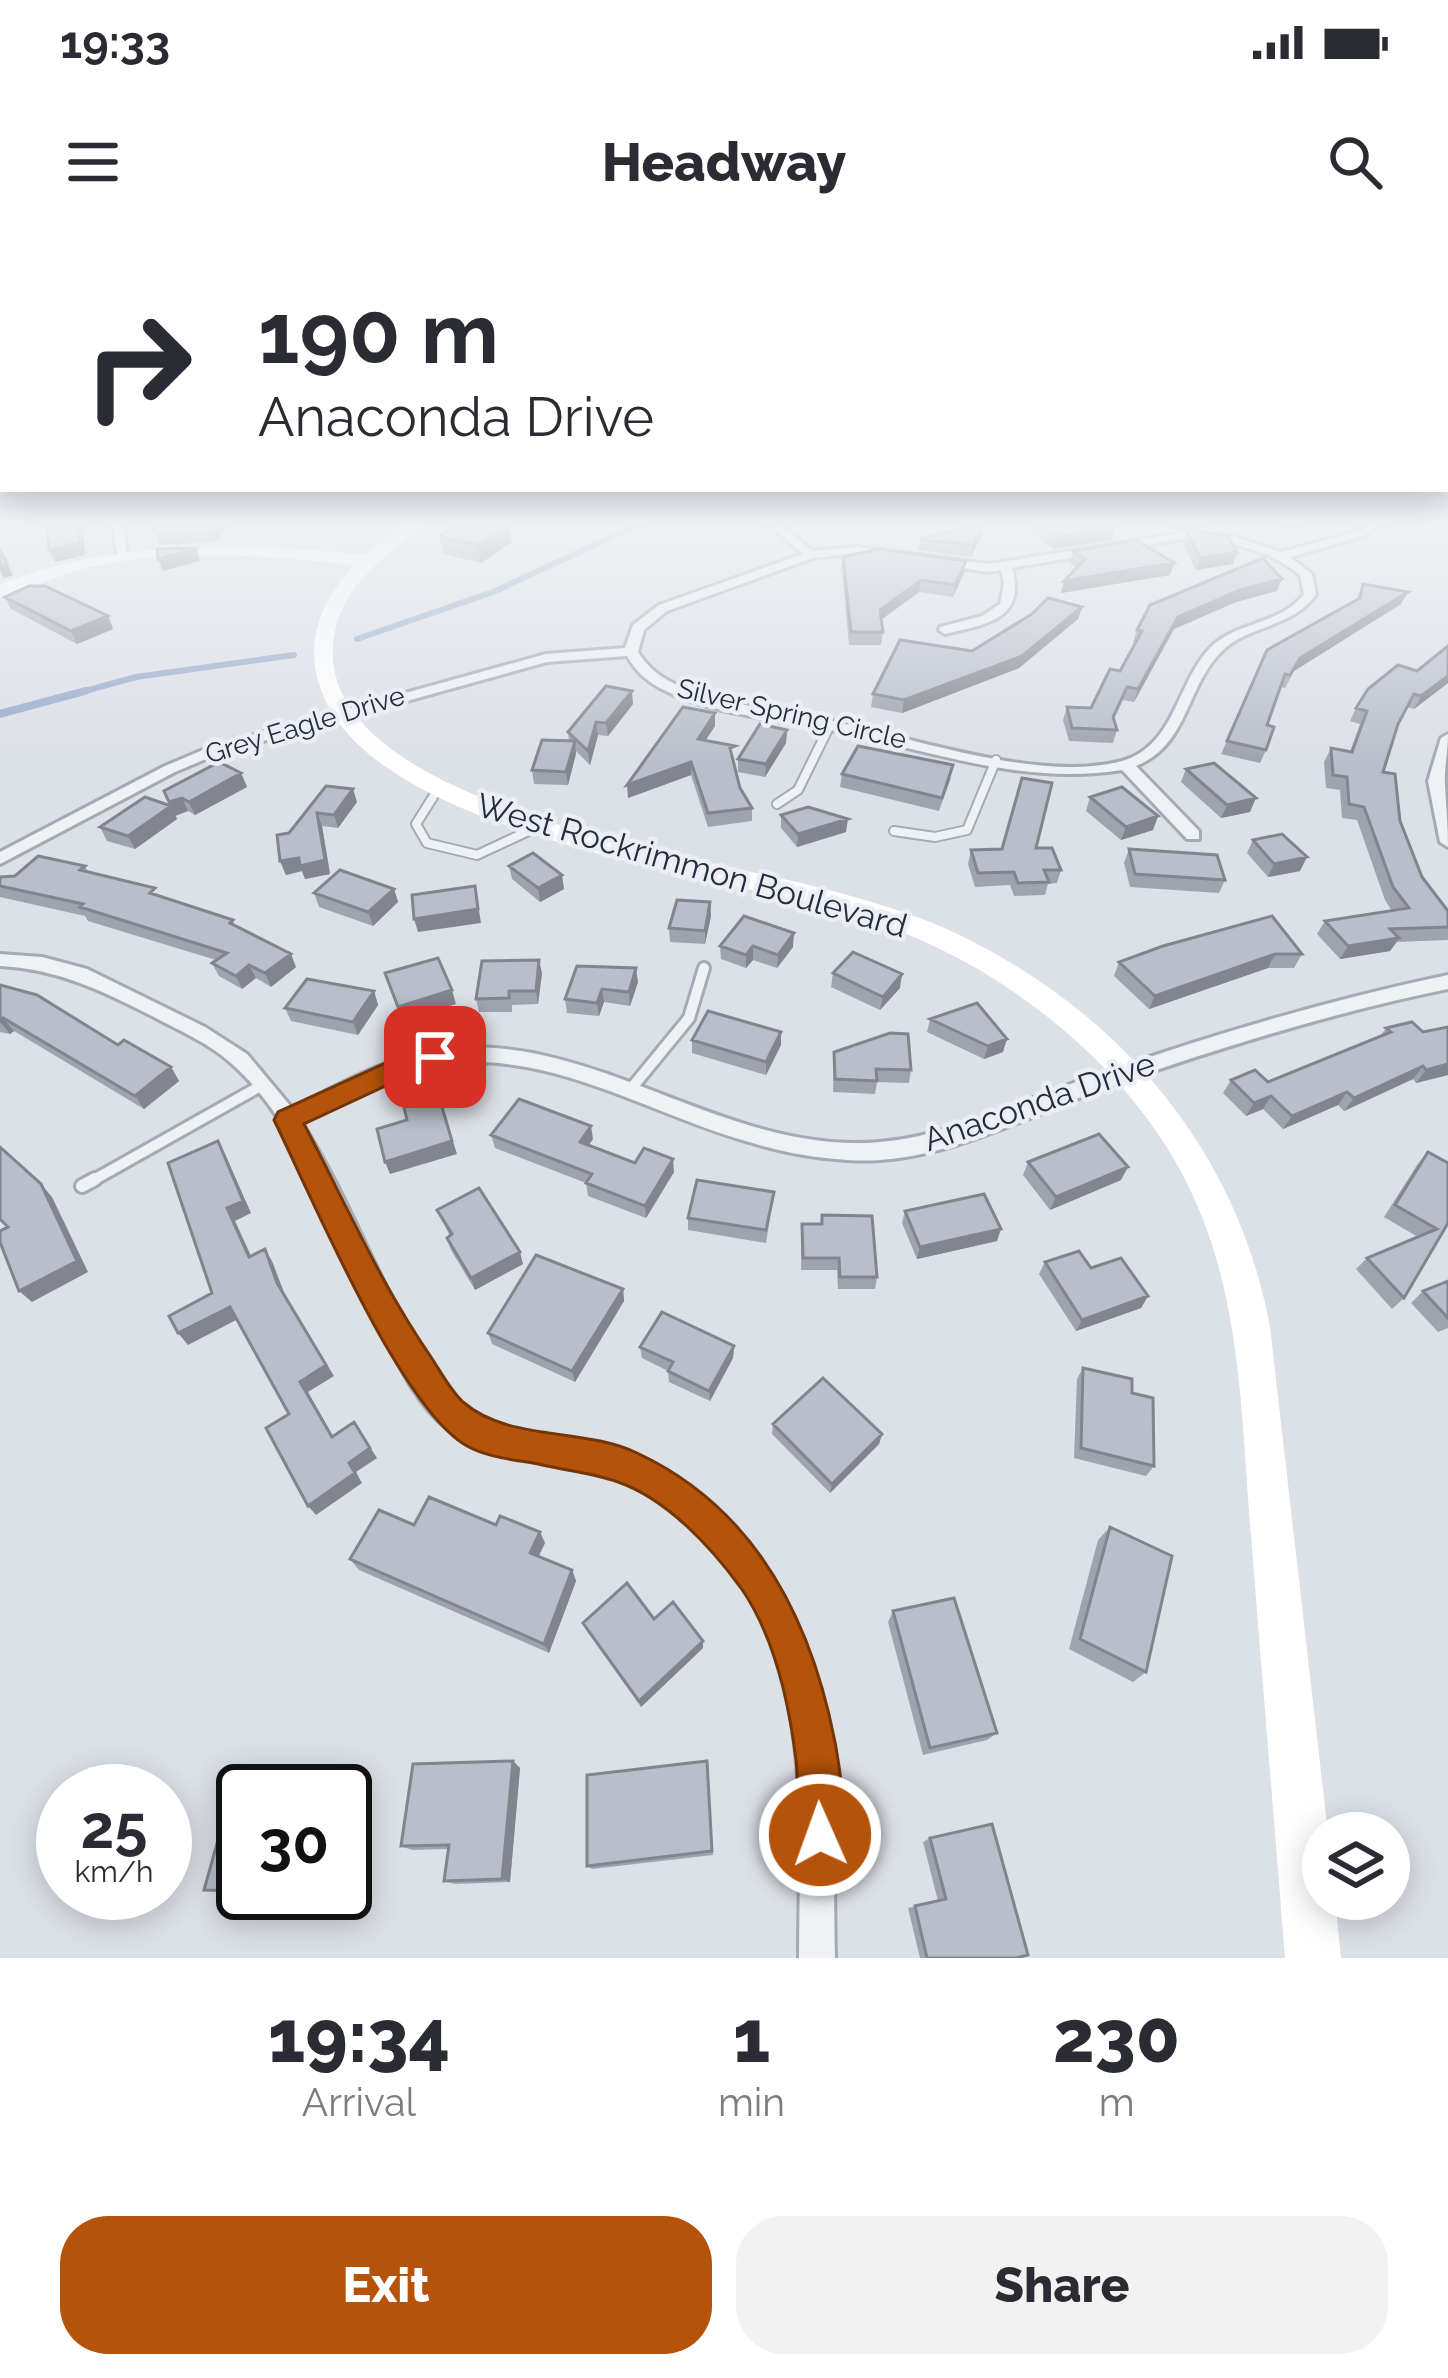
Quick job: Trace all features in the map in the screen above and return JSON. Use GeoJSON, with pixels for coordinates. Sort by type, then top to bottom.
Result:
{"type":"FeatureCollection","features":[{"type":"Feature","properties":{"kind":"main road","name":"West Rockrimmon Boulevard"},"geometry":{"type":"LineString","coordinates":[[336,602],[322,643],[326,678],[342,712],[384,756],[438,789],[540,826],[852,906],[922,930],[1039,994],[1091,1034],[1129,1072],[1162,1116],[1215,1202],[1246,1302],[1258,1374],[1313,1958]]}},
{"type":"Feature","properties":{"kind":"street"},"geometry":{"type":"LineString","coordinates":[[631,652],[638,628],[663,608],[679,602]]}},
{"type":"Feature","properties":{"kind":"street"},"geometry":{"type":"LineString","coordinates":[[945,630],[994,615],[1010,602]]}},
{"type":"Feature","properties":{"kind":"street"},"geometry":{"type":"LineString","coordinates":[[1193,835],[1126,765],[1162,747],[1219,646],[1306,602]]}},
{"type":"Feature","properties":{"kind":"street","name":"Grey Eagle Drive"},"geometry":{"type":"LineString","coordinates":[[0,859],[194,758],[342,712],[547,658],[631,652]]}},
{"type":"Feature","properties":{"kind":"street","name":"Silver Spring Circle"},"geometry":{"type":"LineString","coordinates":[[631,652],[646,672],[675,690],[996,760],[1058,770],[1126,765]]}},
{"type":"Feature","properties":{"kind":"street"},"geometry":{"type":"LineString","coordinates":[[1448,738],[1436,781],[1448,842]]}},
{"type":"Feature","properties":{"kind":"street"},"geometry":{"type":"LineString","coordinates":[[0,960],[48,964],[94,976],[238,1058],[264,1084],[288,1120],[402,1342],[448,1411],[480,1434],[625,1466],[670,1490],[718,1531],[756,1577],[791,1649],[805,1691],[818,1763],[817,1958]]}},
{"type":"Feature","properties":{"kind":"street","name":"Anaconda Drive"},"geometry":{"type":"LineString","coordinates":[[288,1120],[398,1069],[455,1055],[542,1060],[755,1138],[821,1151],[858,1152],[938,1138],[1284,1018],[1448,982]]}},
{"type":"Feature","properties":{"kind":"lane"},"geometry":{"type":"LineString","coordinates":[[777,804],[798,790],[830,725]]}},
{"type":"Feature","properties":{"kind":"lane"},"geometry":{"type":"LineString","coordinates":[[894,831],[935,837],[967,830],[996,760]]}},
{"type":"Feature","properties":{"kind":"lane"},"geometry":{"type":"LineString","coordinates":[[438,789],[416,824],[427,843],[477,855],[540,826]]}},
{"type":"Feature","properties":{"kind":"lane"},"geometry":{"type":"LineString","coordinates":[[630,1090],[679,1031],[705,990],[704,968]]}},
{"type":"Feature","properties":{"kind":"lane"},"geometry":{"type":"LineString","coordinates":[[82,1186],[264,1084]]}},
{"type":"Feature","properties":{"kind":"building"},"geometry":{"type":"Polygon","coordinates":[[[15,602],[79,602],[108,616],[71,631],[15,602]]]}},
{"type":"Feature","properties":{"kind":"building"},"geometry":{"type":"Polygon","coordinates":[[[848,602],[891,602],[880,610],[883,632],[851,632],[848,602]]]}},
{"type":"Feature","properties":{"kind":"building"},"geometry":{"type":"Polygon","coordinates":[[[1044,602],[1082,607],[1022,656],[904,700],[873,694],[900,640],[972,651],[1044,602]]]}},
{"type":"Feature","properties":{"kind":"building"},"geometry":{"type":"Polygon","coordinates":[[[1212,602],[1178,617],[1138,689],[1127,687],[1113,717],[1117,730],[1072,728],[1067,707],[1091,708],[1110,669],[1120,671],[1150,605],[1212,602]]]}},
{"type":"Feature","properties":{"kind":"building"},"geometry":{"type":"Polygon","coordinates":[[[1353,602],[1391,602],[1300,658],[1290,675],[1285,674],[1267,725],[1274,727],[1266,750],[1227,741],[1267,650],[1353,602]]]}},
{"type":"Feature","properties":{"kind":"building"},"geometry":{"type":"Polygon","coordinates":[[[1448,646],[1448,676],[1421,696],[1414,694],[1398,724],[1383,772],[1395,774],[1400,821],[1422,877],[1448,911],[1448,927],[1390,929],[1399,938],[1348,946],[1325,921],[1409,908],[1393,887],[1364,807],[1349,804],[1347,777],[1333,775],[1331,748],[1352,752],[1367,711],[1356,708],[1368,689],[1398,665],[1417,671],[1448,646]]]}},
{"type":"Feature","properties":{"kind":"building"},"geometry":{"type":"Polygon","coordinates":[[[606,686],[632,691],[606,723],[596,722],[588,751],[568,732],[606,686]]]}},
{"type":"Feature","properties":{"kind":"building"},"geometry":{"type":"Polygon","coordinates":[[[683,707],[715,713],[698,739],[735,746],[730,748],[740,788],[752,808],[708,813],[691,762],[627,785],[683,707]]]}},
{"type":"Feature","properties":{"kind":"building"},"geometry":{"type":"Polygon","coordinates":[[[760,724],[787,730],[766,764],[738,759],[760,724]]]}},
{"type":"Feature","properties":{"kind":"building"},"geometry":{"type":"Polygon","coordinates":[[[542,740],[575,741],[566,772],[532,770],[542,740]]]}},
{"type":"Feature","properties":{"kind":"building"},"geometry":{"type":"Polygon","coordinates":[[[858,746],[953,765],[942,798],[842,774],[858,746]]]}},
{"type":"Feature","properties":{"kind":"building"},"geometry":{"type":"Polygon","coordinates":[[[219,762],[241,773],[189,802],[182,798],[169,802],[164,791],[219,762]]]}},
{"type":"Feature","properties":{"kind":"building"},"geometry":{"type":"Polygon","coordinates":[[[1214,763],[1256,798],[1227,805],[1186,769],[1214,763]]]}},
{"type":"Feature","properties":{"kind":"building"},"geometry":{"type":"Polygon","coordinates":[[[1022,778],[1052,783],[1036,848],[1052,848],[1061,870],[1044,870],[1049,882],[1018,883],[1014,872],[978,873],[971,850],[1002,849],[1022,778]]]}},
{"type":"Feature","properties":{"kind":"building"},"geometry":{"type":"Polygon","coordinates":[[[326,786],[353,789],[334,815],[317,813],[325,860],[300,866],[299,858],[280,861],[277,835],[289,833],[326,786]]]}},
{"type":"Feature","properties":{"kind":"building"},"geometry":{"type":"Polygon","coordinates":[[[1122,787],[1158,816],[1126,827],[1090,797],[1122,787]]]}},
{"type":"Feature","properties":{"kind":"building"},"geometry":{"type":"Polygon","coordinates":[[[145,797],[171,806],[128,836],[100,827],[145,797]]]}},
{"type":"Feature","properties":{"kind":"building"},"geometry":{"type":"Polygon","coordinates":[[[808,807],[848,819],[798,834],[781,815],[808,807]]]}},
{"type":"Feature","properties":{"kind":"building"},"geometry":{"type":"Polygon","coordinates":[[[1282,834],[1307,857],[1274,864],[1253,840],[1282,834]]]}},
{"type":"Feature","properties":{"kind":"building"},"geometry":{"type":"Polygon","coordinates":[[[1129,849],[1217,855],[1225,880],[1135,874],[1129,849]]]}},
{"type":"Feature","properties":{"kind":"building"},"geometry":{"type":"Polygon","coordinates":[[[533,853],[562,875],[538,888],[509,866],[533,853]]]}},
{"type":"Feature","properties":{"kind":"building"},"geometry":{"type":"Polygon","coordinates":[[[38,856],[155,888],[150,893],[233,920],[230,923],[291,954],[265,973],[249,965],[236,976],[212,963],[227,953],[80,907],[83,904],[0,886],[0,877],[15,876],[38,856]]]}},
{"type":"Feature","properties":{"kind":"building"},"geometry":{"type":"Polygon","coordinates":[[[340,870],[394,889],[368,912],[314,893],[340,870]]]}},
{"type":"Feature","properties":{"kind":"building"},"geometry":{"type":"Polygon","coordinates":[[[475,886],[478,909],[414,919],[412,895],[475,886]]]}},
{"type":"Feature","properties":{"kind":"building"},"geometry":{"type":"Polygon","coordinates":[[[677,900],[710,902],[705,931],[669,928],[677,900]]]}},
{"type":"Feature","properties":{"kind":"building"},"geometry":{"type":"Polygon","coordinates":[[[744,916],[794,933],[778,955],[753,946],[746,955],[720,946],[744,916]]]}},
{"type":"Feature","properties":{"kind":"building"},"geometry":{"type":"Polygon","coordinates":[[[1272,916],[1302,954],[1275,954],[1155,996],[1119,962],[1163,946],[1272,916]]]}},
{"type":"Feature","properties":{"kind":"building"},"geometry":{"type":"Polygon","coordinates":[[[853,952],[902,974],[883,997],[833,973],[853,952]]]}},
{"type":"Feature","properties":{"kind":"building"},"geometry":{"type":"Polygon","coordinates":[[[438,958],[452,990],[398,1007],[385,973],[438,958]]]}},
{"type":"Feature","properties":{"kind":"building"},"geometry":{"type":"Polygon","coordinates":[[[539,960],[536,991],[476,999],[482,961],[539,960]]]}},
{"type":"Feature","properties":{"kind":"building"},"geometry":{"type":"Polygon","coordinates":[[[577,966],[636,968],[629,992],[602,989],[597,1003],[565,999],[577,966]]]}},
{"type":"Feature","properties":{"kind":"building"},"geometry":{"type":"Polygon","coordinates":[[[307,979],[374,991],[353,1022],[285,1008],[307,979]]]}},
{"type":"Feature","properties":{"kind":"building"},"geometry":{"type":"Polygon","coordinates":[[[0,985],[37,995],[118,1045],[124,1040],[171,1067],[135,1096],[3,1018],[0,1021],[0,985]]]}},
{"type":"Feature","properties":{"kind":"building"},"geometry":{"type":"Polygon","coordinates":[[[977,1003],[1007,1039],[988,1046],[930,1019],[977,1003]]]}},
{"type":"Feature","properties":{"kind":"building"},"geometry":{"type":"Polygon","coordinates":[[[708,1011],[781,1032],[766,1062],[692,1040],[708,1011]]]}},
{"type":"Feature","properties":{"kind":"building"},"geometry":{"type":"Polygon","coordinates":[[[1412,1022],[1423,1032],[1448,1027],[1448,1064],[1426,1070],[1423,1066],[1354,1098],[1347,1092],[1292,1116],[1271,1096],[1254,1103],[1231,1080],[1255,1070],[1268,1082],[1391,1032],[1386,1028],[1412,1022]]]}},
{"type":"Feature","properties":{"kind":"building"},"geometry":{"type":"Polygon","coordinates":[[[890,1033],[908,1034],[911,1070],[876,1069],[877,1081],[835,1079],[834,1052],[890,1033]]]}},
{"type":"Feature","properties":{"kind":"building"},"geometry":{"type":"Polygon","coordinates":[[[439,1097],[452,1141],[385,1162],[377,1129],[407,1120],[404,1107],[439,1097]]]}},
{"type":"Feature","properties":{"kind":"building"},"geometry":{"type":"Polygon","coordinates":[[[519,1099],[591,1126],[580,1142],[635,1163],[644,1148],[673,1159],[645,1206],[586,1183],[592,1174],[491,1135],[519,1099]]]}},
{"type":"Feature","properties":{"kind":"building"},"geometry":{"type":"Polygon","coordinates":[[[1099,1134],[1128,1167],[1056,1197],[1028,1162],[1099,1134]]]}},
{"type":"Feature","properties":{"kind":"building"},"geometry":{"type":"Polygon","coordinates":[[[218,1141],[243,1201],[227,1208],[249,1257],[265,1249],[277,1283],[326,1365],[300,1382],[332,1437],[354,1422],[370,1448],[349,1463],[355,1473],[308,1506],[266,1428],[289,1414],[230,1307],[178,1333],[169,1316],[212,1293],[168,1163],[218,1141]]]}},
{"type":"Feature","properties":{"kind":"building"},"geometry":{"type":"Polygon","coordinates":[[[0,1147],[41,1184],[77,1261],[19,1291],[0,1242],[0,1231],[8,1227],[0,1219],[0,1147]]]}},
{"type":"Feature","properties":{"kind":"building"},"geometry":{"type":"Polygon","coordinates":[[[1428,1152],[1448,1163],[1448,1223],[1404,1298],[1367,1258],[1437,1229],[1395,1205],[1428,1152]]]}},
{"type":"Feature","properties":{"kind":"building"},"geometry":{"type":"Polygon","coordinates":[[[697,1180],[774,1192],[766,1230],[688,1218],[697,1180]]]}},
{"type":"Feature","properties":{"kind":"building"},"geometry":{"type":"Polygon","coordinates":[[[479,1188],[520,1252],[471,1278],[437,1210],[479,1188]]]}},
{"type":"Feature","properties":{"kind":"building"},"geometry":{"type":"Polygon","coordinates":[[[984,1194],[1001,1229],[920,1247],[905,1211],[984,1194]]]}},
{"type":"Feature","properties":{"kind":"building"},"geometry":{"type":"Polygon","coordinates":[[[822,1215],[872,1216],[877,1277],[840,1277],[839,1258],[803,1258],[802,1224],[822,1224],[822,1215]]]}},
{"type":"Feature","properties":{"kind":"building"},"geometry":{"type":"Polygon","coordinates":[[[1079,1251],[1091,1268],[1121,1258],[1148,1296],[1082,1320],[1045,1262],[1079,1251]]]}},
{"type":"Feature","properties":{"kind":"building"},"geometry":{"type":"Polygon","coordinates":[[[536,1255],[623,1289],[572,1371],[488,1333],[536,1255]]]}},
{"type":"Feature","properties":{"kind":"building"},"geometry":{"type":"Polygon","coordinates":[[[1448,1281],[1448,1318],[1423,1291],[1448,1281]]]}},
{"type":"Feature","properties":{"kind":"building"},"geometry":{"type":"Polygon","coordinates":[[[662,1312],[734,1346],[709,1391],[668,1371],[673,1362],[640,1347],[662,1312]]]}},
{"type":"Feature","properties":{"kind":"building"},"geometry":{"type":"Polygon","coordinates":[[[1083,1368],[1132,1379],[1132,1393],[1153,1398],[1154,1466],[1081,1448],[1083,1368]]]}},
{"type":"Feature","properties":{"kind":"building"},"geometry":{"type":"Polygon","coordinates":[[[823,1378],[882,1434],[832,1484],[773,1424],[823,1378]]]}},
{"type":"Feature","properties":{"kind":"building"},"geometry":{"type":"Polygon","coordinates":[[[429,1497],[496,1525],[500,1516],[540,1532],[530,1553],[572,1570],[544,1644],[350,1559],[379,1510],[414,1525],[429,1497]]]}},
{"type":"Feature","properties":{"kind":"building"},"geometry":{"type":"Polygon","coordinates":[[[1110,1527],[1172,1556],[1146,1672],[1080,1639],[1110,1527]]]}},
{"type":"Feature","properties":{"kind":"building"},"geometry":{"type":"Polygon","coordinates":[[[627,1583],[654,1619],[673,1602],[703,1641],[639,1701],[583,1623],[627,1583]]]}},
{"type":"Feature","properties":{"kind":"building"},"geometry":{"type":"Polygon","coordinates":[[[954,1598],[997,1733],[930,1748],[893,1611],[954,1598]]]}},
{"type":"Feature","properties":{"kind":"building"},"geometry":{"type":"Polygon","coordinates":[[[513,1761],[502,1879],[444,1881],[449,1845],[401,1846],[413,1764],[513,1761]]]}},
{"type":"Feature","properties":{"kind":"building"},"geometry":{"type":"Polygon","coordinates":[[[707,1761],[712,1851],[587,1866],[587,1775],[707,1761]]]}},
{"type":"Feature","properties":{"kind":"building"},"geometry":{"type":"Polygon","coordinates":[[[992,1824],[1028,1955],[927,1958],[915,1906],[946,1899],[930,1838],[992,1824]]]}},
{"type":"Feature","properties":{"kind":"building"},"geometry":{"type":"Polygon","coordinates":[[[216,1847],[216,1890],[204,1890],[216,1847]]]}},
{"type":"Feature","properties":{"kind":"waterway"},"geometry":{"type":"LineString","coordinates":[[357,639],[464,602]]}},
{"type":"Feature","properties":{"kind":"waterway"},"geometry":{"type":"LineString","coordinates":[[81,692],[136,677],[294,655]]}},
{"type":"Feature","properties":{"kind":"waterway"},"geometry":{"type":"LineString","coordinates":[[81,692],[85,691]]}},
{"type":"Feature","properties":{"kind":"waterway"},"geometry":{"type":"LineString","coordinates":[[0,714],[81,692]]}},
{"type":"Feature","properties":{"kind":"waterway"},"geometry":{"type":"LineString","coordinates":[[74,694],[81,692]]}},
{"type":"Feature","properties":{"kind":"route"},"geometry":{"type":"LineString","coordinates":[[435,1057],[288,1120],[422,1379],[448,1411],[480,1434],[625,1466],[670,1490],[718,1531],[756,1577],[784,1628],[805,1691],[818,1763],[820,1835]]}}]}
